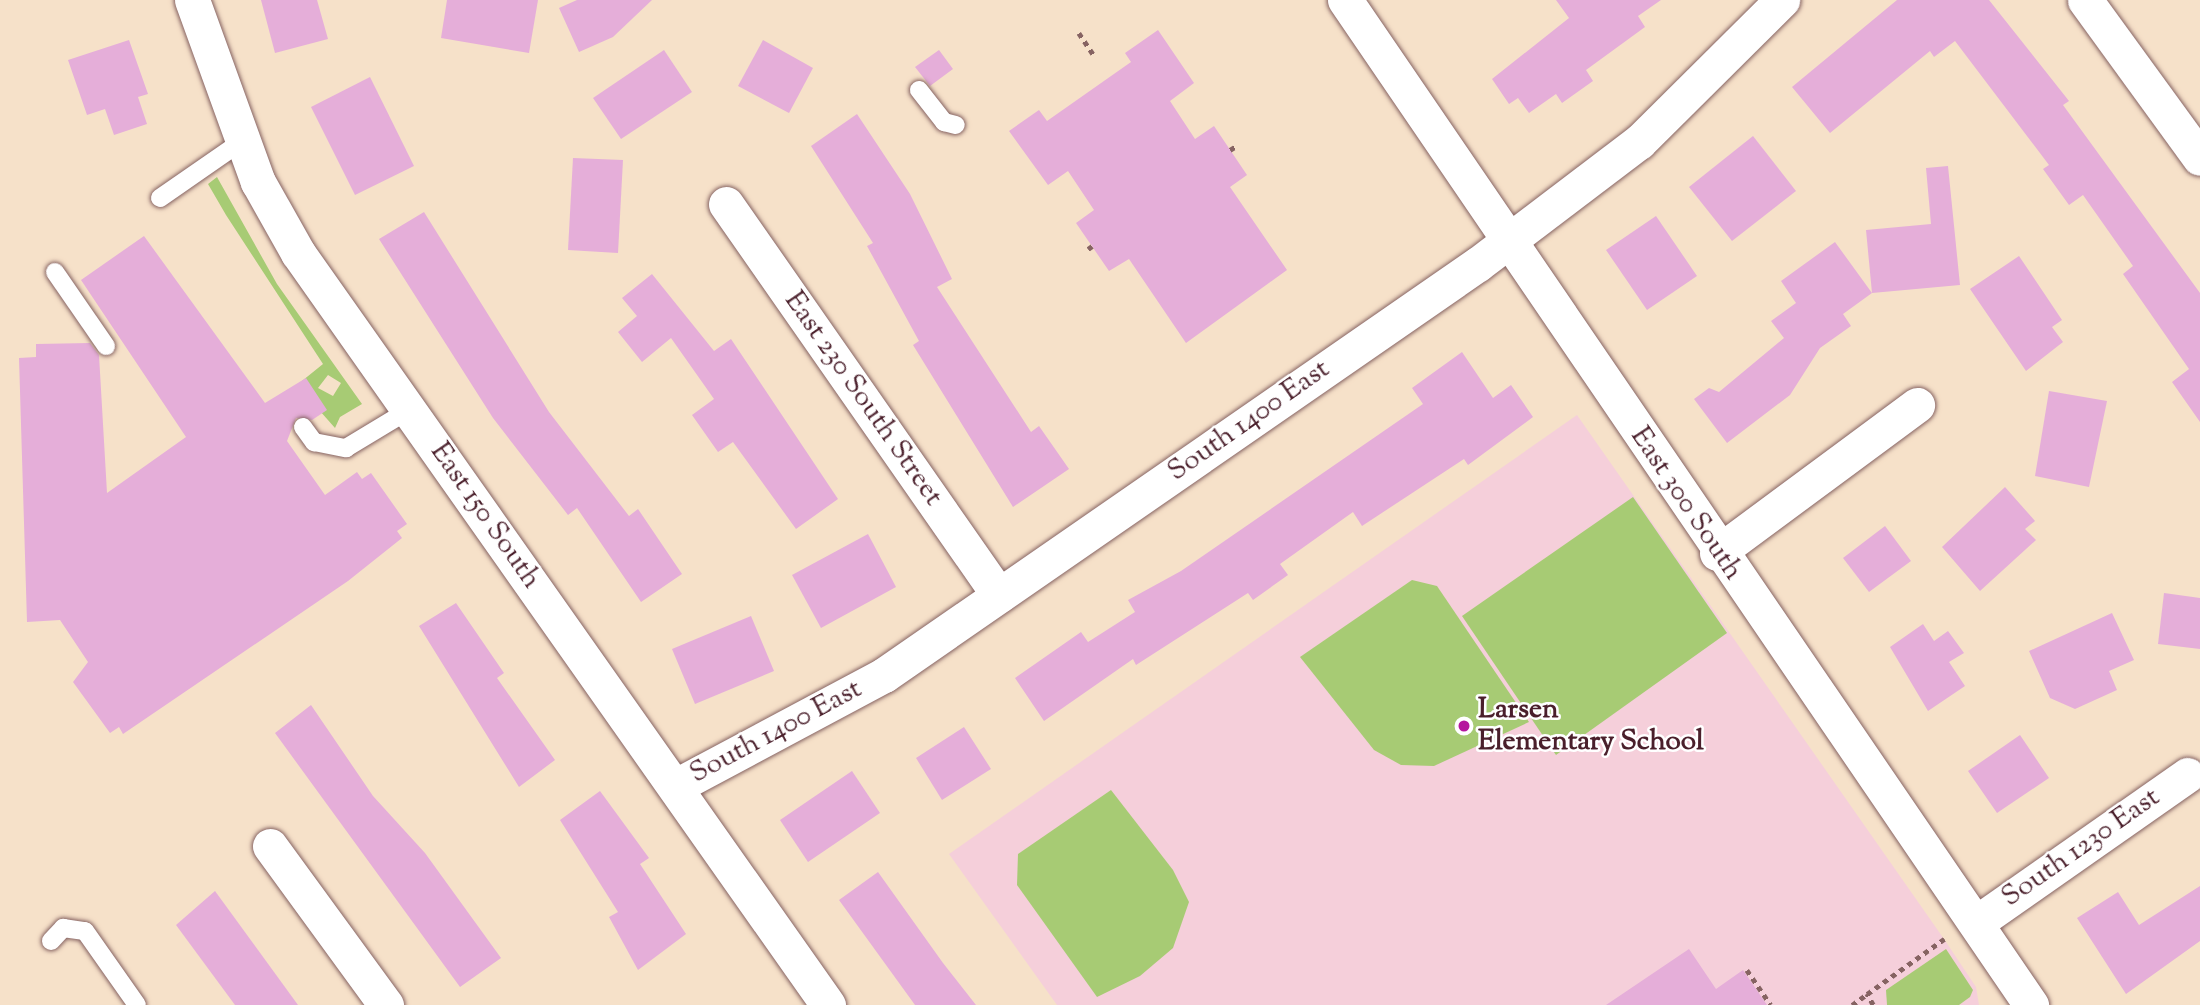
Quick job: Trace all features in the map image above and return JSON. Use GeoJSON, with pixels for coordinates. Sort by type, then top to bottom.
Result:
{"type":"FeatureCollection","features":[{"type":"Feature","properties":{"kind":"street","name":"East 150 South"},"geometry":{"type":"LineString","coordinates":[[192,0],[242,142],[298,253],[828,1005]]}},
{"type":"Feature","properties":{"kind":"street","name":"East 300 South"},"geometry":{"type":"LineString","coordinates":[[1345,0],[1509,240],[1717,553],[1976,923],[2023,1002]]}},
{"type":"Feature","properties":{"kind":"street","name":"South 1400 East"},"geometry":{"type":"LineString","coordinates":[[676,786],[884,675],[1509,240],[1639,142],[1782,0]]}},
{"type":"Feature","properties":{"kind":"street"},"geometry":{"type":"LineString","coordinates":[[2085,0],[2200,158]]}},
{"type":"Feature","properties":{"kind":"street","name":"East 230 South Street"},"geometry":{"type":"LineString","coordinates":[[726,204],[999,595]]}},
{"type":"Feature","properties":{"kind":"street"},"geometry":{"type":"LineString","coordinates":[[1717,553],[1917,405]]}},
{"type":"Feature","properties":{"kind":"street","name":"South 1230 East"},"geometry":{"type":"LineString","coordinates":[[1976,923],[2187,775]]}},
{"type":"Feature","properties":{"kind":"street"},"geometry":{"type":"LineString","coordinates":[[270,846],[386,1005]]}},
{"type":"Feature","properties":{"kind":"lane"},"geometry":{"type":"LineString","coordinates":[[919,90],[944,122],[956,125]]}},
{"type":"Feature","properties":{"kind":"lane"},"geometry":{"type":"LineString","coordinates":[[160,198],[242,142]]}},
{"type":"Feature","properties":{"kind":"lane"},"geometry":{"type":"LineString","coordinates":[[55,272],[106,345]]}},
{"type":"Feature","properties":{"kind":"lane"},"geometry":{"type":"LineString","coordinates":[[303,427],[314,442],[346,449],[409,410]]}},
{"type":"Feature","properties":{"kind":"lane"},"geometry":{"type":"LineString","coordinates":[[51,940],[64,928],[85,932],[137,1005]]}},
{"type":"Feature","properties":{"kind":"path"},"geometry":{"type":"LineString","coordinates":[[1079,33],[1094,55]]}},
{"type":"Feature","properties":{"kind":"path"},"geometry":{"type":"LineString","coordinates":[[1230,150],[1237,145]]}},
{"type":"Feature","properties":{"kind":"path"},"geometry":{"type":"LineString","coordinates":[[1852,1005],[1944,939]]}},
{"type":"Feature","properties":{"kind":"path"},"geometry":{"type":"LineString","coordinates":[[1747,970],[1771,1005]]}},
{"type":"Feature","properties":{"kind":"path"},"geometry":{"type":"LineString","coordinates":[[1867,994],[1874,1005]]}},
{"type":"Feature","properties":{"kind":"shaded area","name":"Larsen Elementary School"},"geometry":{"type":"Polygon","coordinates":[[[1577,415],[1944,939],[1976,987],[1979,1005],[1057,1005],[949,854],[1577,415]]]}},
{"type":"Feature","properties":{"kind":"green space"},"geometry":{"type":"Polygon","coordinates":[[[217,177],[277,284],[362,404],[340,417],[335,428],[297,385],[323,364],[208,184],[217,177]],[[328,375],[318,388],[333,396],[341,383],[328,375]]]}},
{"type":"Feature","properties":{"kind":"green space"},"geometry":{"type":"Polygon","coordinates":[[[1633,497],[1727,633],[1556,755],[1462,616],[1633,497]]]}},
{"type":"Feature","properties":{"kind":"green space"},"geometry":{"type":"Polygon","coordinates":[[[1412,580],[1437,586],[1529,722],[1434,766],[1401,765],[1374,750],[1300,657],[1412,580]]]}},
{"type":"Feature","properties":{"kind":"green space"},"geometry":{"type":"Polygon","coordinates":[[[1111,790],[1173,870],[1189,902],[1173,948],[1140,976],[1097,997],[1017,885],[1018,854],[1111,790]]]}},
{"type":"Feature","properties":{"kind":"green space"},"geometry":{"type":"Polygon","coordinates":[[[1946,949],[1973,990],[1970,997],[1959,1005],[1887,1005],[1886,990],[1946,949]]]}},
{"type":"Feature","properties":{"kind":"building"},"geometry":{"type":"Polygon","coordinates":[[[261,0],[317,0],[328,39],[275,53],[261,0]]]}},
{"type":"Feature","properties":{"kind":"building"},"geometry":{"type":"Polygon","coordinates":[[[447,0],[538,0],[529,53],[441,38],[447,0]]]}},
{"type":"Feature","properties":{"kind":"building"},"geometry":{"type":"Polygon","coordinates":[[[577,0],[652,0],[613,37],[579,52],[559,8],[577,0]]]}},
{"type":"Feature","properties":{"kind":"building"},"geometry":{"type":"Polygon","coordinates":[[[1556,0],[1661,0],[1638,16],[1645,27],[1586,70],[1593,81],[1562,103],[1556,94],[1529,113],[1518,98],[1509,104],[1492,79],[1569,18],[1556,0]]]}},
{"type":"Feature","properties":{"kind":"building"},"geometry":{"type":"Polygon","coordinates":[[[1897,0],[1989,0],[2069,101],[2063,105],[2200,293],[2200,422],[2172,382],[2189,369],[2123,274],[2133,266],[2083,195],[2069,205],[2043,169],[2049,165],[1955,41],[1934,57],[1930,51],[1830,133],[1792,87],[1897,0]]]}},
{"type":"Feature","properties":{"kind":"building"},"geometry":{"type":"Polygon","coordinates":[[[1158,30],[1194,83],[1170,101],[1195,139],[1214,126],[1247,175],[1230,187],[1287,270],[1186,343],[1129,259],[1109,271],[1076,223],[1094,210],[1068,171],[1048,185],[1009,131],[1039,110],[1047,121],[1131,62],[1125,53],[1158,30]]]}},
{"type":"Feature","properties":{"kind":"building"},"geometry":{"type":"Polygon","coordinates":[[[129,40],[148,94],[138,97],[147,124],[114,135],[105,109],[87,115],[68,60],[129,40]]]}},
{"type":"Feature","properties":{"kind":"building"},"geometry":{"type":"Polygon","coordinates":[[[763,40],[813,68],[789,113],[738,86],[763,40]]]}},
{"type":"Feature","properties":{"kind":"building"},"geometry":{"type":"Polygon","coordinates":[[[664,50],[692,92],[621,139],[593,98],[664,50]]]}},
{"type":"Feature","properties":{"kind":"building"},"geometry":{"type":"Polygon","coordinates":[[[939,50],[953,69],[930,86],[915,67],[939,50]]]}},
{"type":"Feature","properties":{"kind":"building"},"geometry":{"type":"Polygon","coordinates":[[[370,77],[414,166],[355,195],[311,107],[370,77]]]}},
{"type":"Feature","properties":{"kind":"building"},"geometry":{"type":"Polygon","coordinates":[[[857,114],[910,194],[952,279],[937,287],[1031,432],[1039,426],[1069,469],[1013,507],[913,345],[919,341],[867,246],[873,243],[811,146],[857,114]]]}},
{"type":"Feature","properties":{"kind":"building"},"geometry":{"type":"Polygon","coordinates":[[[1753,136],[1796,191],[1732,241],[1689,187],[1753,136]]]}},
{"type":"Feature","properties":{"kind":"building"},"geometry":{"type":"Polygon","coordinates":[[[573,158],[623,160],[618,253],[568,250],[573,158]]]}},
{"type":"Feature","properties":{"kind":"building"},"geometry":{"type":"Polygon","coordinates":[[[1948,166],[1960,285],[1872,293],[1866,230],[1931,224],[1926,168],[1948,166]]]}},
{"type":"Feature","properties":{"kind":"building"},"geometry":{"type":"Polygon","coordinates":[[[424,212],[549,412],[629,516],[638,509],[682,574],[641,602],[577,508],[568,515],[493,418],[379,239],[424,212]]]}},
{"type":"Feature","properties":{"kind":"building"},"geometry":{"type":"Polygon","coordinates":[[[1656,216],[1697,276],[1647,310],[1606,250],[1656,216]]]}},
{"type":"Feature","properties":{"kind":"building"},"geometry":{"type":"Polygon","coordinates":[[[144,236],[265,403],[306,378],[327,410],[312,420],[296,418],[287,441],[325,495],[357,472],[362,479],[371,473],[407,524],[397,531],[402,538],[348,581],[123,734],[119,727],[110,733],[73,682],[88,662],[60,620],[27,622],[19,358],[36,357],[36,344],[90,343],[99,355],[107,493],[186,437],[81,280],[144,236]]]}},
{"type":"Feature","properties":{"kind":"building"},"geometry":{"type":"Polygon","coordinates":[[[1835,242],[1872,293],[1843,314],[1851,326],[1820,348],[1790,395],[1727,443],[1694,399],[1709,388],[1719,392],[1784,338],[1771,321],[1796,303],[1781,281],[1835,242]]]}},
{"type":"Feature","properties":{"kind":"building"},"geometry":{"type":"Polygon","coordinates":[[[2019,256],[2062,320],[2052,327],[2063,342],[2026,371],[1970,289],[2019,256]]]}},
{"type":"Feature","properties":{"kind":"building"},"geometry":{"type":"Polygon","coordinates":[[[652,274],[714,351],[731,339],[838,499],[796,529],[733,442],[718,452],[692,415],[714,399],[671,338],[642,362],[618,332],[637,316],[622,298],[652,274]]]}},
{"type":"Feature","properties":{"kind":"building"},"geometry":{"type":"Polygon","coordinates":[[[1462,352],[1493,398],[1511,385],[1533,417],[1468,465],[1464,459],[1362,526],[1353,512],[1280,564],[1288,575],[1253,600],[1248,593],[1136,665],[1133,659],[1044,721],[1015,678],[1081,632],[1088,642],[1135,612],[1128,600],[1181,571],[1423,404],[1412,388],[1462,352]]]}},
{"type":"Feature","properties":{"kind":"building"},"geometry":{"type":"Polygon","coordinates":[[[2049,391],[2107,401],[2089,487],[2035,476],[2049,391]]]}},
{"type":"Feature","properties":{"kind":"building"},"geometry":{"type":"Polygon","coordinates":[[[2005,487],[2035,521],[2025,529],[2036,540],[1980,591],[1942,547],[2005,487]]]}},
{"type":"Feature","properties":{"kind":"building"},"geometry":{"type":"Polygon","coordinates":[[[1885,526],[1911,561],[1869,592],[1843,558],[1885,526]]]}},
{"type":"Feature","properties":{"kind":"building"},"geometry":{"type":"Polygon","coordinates":[[[868,534],[896,587],[821,628],[792,575],[868,534]]]}},
{"type":"Feature","properties":{"kind":"building"},"geometry":{"type":"Polygon","coordinates":[[[2164,593],[2200,598],[2200,649],[2158,644],[2164,593]]]}},
{"type":"Feature","properties":{"kind":"building"},"geometry":{"type":"Polygon","coordinates":[[[456,603],[504,673],[497,678],[555,760],[519,787],[419,626],[456,603]]]}},
{"type":"Feature","properties":{"kind":"building"},"geometry":{"type":"Polygon","coordinates":[[[2112,613],[2134,660],[2109,671],[2117,690],[2075,709],[2050,698],[2029,651],[2112,613]]]}},
{"type":"Feature","properties":{"kind":"building"},"geometry":{"type":"Polygon","coordinates":[[[751,616],[774,671],[695,704],[672,649],[751,616]]]}},
{"type":"Feature","properties":{"kind":"building"},"geometry":{"type":"Polygon","coordinates":[[[1923,624],[1934,641],[1948,631],[1964,653],[1949,662],[1965,686],[1928,711],[1890,647],[1923,624]]]}},
{"type":"Feature","properties":{"kind":"building"},"geometry":{"type":"Polygon","coordinates":[[[311,705],[373,796],[425,853],[501,958],[460,987],[275,733],[311,705]]]}},
{"type":"Feature","properties":{"kind":"building"},"geometry":{"type":"Polygon","coordinates":[[[964,727],[991,769],[942,800],[916,758],[964,727]]]}},
{"type":"Feature","properties":{"kind":"building"},"geometry":{"type":"Polygon","coordinates":[[[2020,735],[2049,778],[1997,813],[1968,771],[2020,735]]]}},
{"type":"Feature","properties":{"kind":"building"},"geometry":{"type":"Polygon","coordinates":[[[852,771],[880,813],[808,862],[780,820],[852,771]]]}},
{"type":"Feature","properties":{"kind":"building"},"geometry":{"type":"Polygon","coordinates":[[[600,791],[649,858],[640,864],[686,934],[638,970],[609,917],[618,912],[560,820],[600,791]]]}},
{"type":"Feature","properties":{"kind":"building"},"geometry":{"type":"Polygon","coordinates":[[[878,872],[976,1005],[915,1005],[839,900],[878,872]]]}},
{"type":"Feature","properties":{"kind":"building"},"geometry":{"type":"Polygon","coordinates":[[[2200,886],[2200,941],[2126,994],[2077,918],[2118,892],[2139,925],[2200,886]]]}},
{"type":"Feature","properties":{"kind":"building"},"geometry":{"type":"Polygon","coordinates":[[[215,891],[298,1005],[235,1005],[176,925],[215,891]]]}},
{"type":"Feature","properties":{"kind":"building"},"geometry":{"type":"Polygon","coordinates":[[[1689,949],[1716,989],[1743,970],[1767,1005],[1606,1005],[1689,949]]]}},
{"type":"Feature","properties":{"kind":"place","name":"Larsen Elementary School"},"geometry":{"type":"Point","coordinates":[1464,726]}}]}
